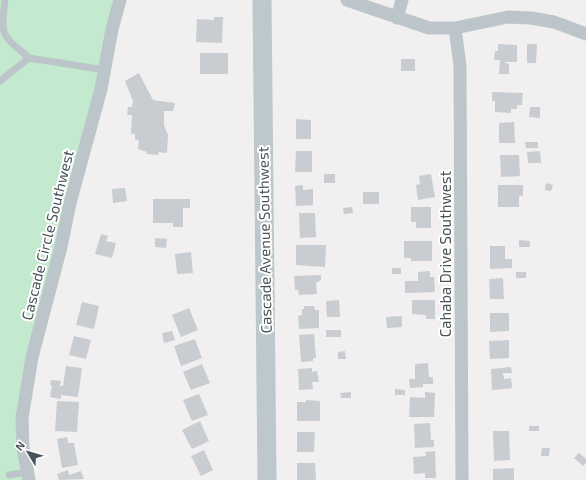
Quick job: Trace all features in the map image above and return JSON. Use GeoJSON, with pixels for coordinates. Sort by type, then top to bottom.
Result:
{"type":"FeatureCollection","features":[{"type":"Feature","properties":{"kind":"main road","name":"Cascade Avenue Southwest"},"geometry":{"type":"LineString","coordinates":[[262,0],[267,480]]}},
{"type":"Feature","properties":{"kind":"street","name":"Cascade Circle Southwest"},"geometry":{"type":"LineString","coordinates":[[28,476],[22,448],[22,418],[32,357],[104,70],[112,29],[120,0]]}},
{"type":"Feature","properties":{"kind":"street"},"geometry":{"type":"LineString","coordinates":[[347,0],[429,28],[455,28],[508,17],[531,18],[554,22],[586,34]]}},
{"type":"Feature","properties":{"kind":"street"},"geometry":{"type":"LineString","coordinates":[[397,18],[402,0]]}},
{"type":"Feature","properties":{"kind":"street","name":"Cahaba Drive Southwest"},"geometry":{"type":"LineString","coordinates":[[455,28],[460,66],[462,480]]}},
{"type":"Feature","properties":{"kind":"lane"},"geometry":{"type":"LineString","coordinates":[[4,0],[2,25],[4,36],[29,58],[104,70]]}},
{"type":"Feature","properties":{"kind":"lane"},"geometry":{"type":"LineString","coordinates":[[0,81],[29,58]]}},
{"type":"Feature","properties":{"kind":"lane"},"geometry":{"type":"LineString","coordinates":[[9,475],[28,476]]}},
{"type":"Feature","properties":{"kind":"green space"},"geometry":{"type":"Polygon","coordinates":[[[0,0],[122,0],[26,400],[29,480],[0,480],[0,0]]]}},
{"type":"Feature","properties":{"kind":"building"},"geometry":{"type":"Polygon","coordinates":[[[214,17],[223,17],[222,43],[196,42],[197,19],[214,20],[214,17]]]}},
{"type":"Feature","properties":{"kind":"building"},"geometry":{"type":"Polygon","coordinates":[[[498,44],[517,45],[517,62],[505,62],[509,64],[509,74],[499,74],[500,60],[494,60],[495,51],[498,51],[498,44]]]}},
{"type":"Feature","properties":{"kind":"building"},"geometry":{"type":"Polygon","coordinates":[[[527,44],[537,44],[536,63],[527,63],[527,44]]]}},
{"type":"Feature","properties":{"kind":"building"},"geometry":{"type":"Polygon","coordinates":[[[200,53],[228,53],[228,74],[200,74],[200,53]]]}},
{"type":"Feature","properties":{"kind":"building"},"geometry":{"type":"Polygon","coordinates":[[[401,59],[415,59],[415,71],[401,71],[401,59]]]}},
{"type":"Feature","properties":{"kind":"building"},"geometry":{"type":"Polygon","coordinates":[[[139,73],[153,100],[175,103],[173,111],[164,111],[164,125],[168,135],[167,153],[158,152],[159,155],[146,154],[147,152],[138,149],[139,140],[135,140],[135,134],[131,134],[132,115],[127,115],[128,107],[132,107],[133,101],[125,81],[139,73]]]}},
{"type":"Feature","properties":{"kind":"building"},"geometry":{"type":"Polygon","coordinates":[[[492,92],[523,93],[522,105],[517,105],[517,109],[511,109],[511,113],[495,112],[495,101],[492,101],[492,92]]]}},
{"type":"Feature","properties":{"kind":"building"},"geometry":{"type":"Polygon","coordinates":[[[530,107],[540,107],[540,118],[529,117],[530,107]]]}},
{"type":"Feature","properties":{"kind":"building"},"geometry":{"type":"Polygon","coordinates":[[[296,119],[311,120],[311,139],[296,139],[296,119]]]}},
{"type":"Feature","properties":{"kind":"building"},"geometry":{"type":"Polygon","coordinates":[[[514,122],[515,143],[499,143],[499,123],[514,122]]]}},
{"type":"Feature","properties":{"kind":"building"},"geometry":{"type":"Polygon","coordinates":[[[525,142],[538,142],[538,148],[526,148],[525,142]]]}},
{"type":"Feature","properties":{"kind":"building"},"geometry":{"type":"Polygon","coordinates":[[[296,151],[312,151],[312,172],[295,172],[296,151]]]}},
{"type":"Feature","properties":{"kind":"building"},"geometry":{"type":"Polygon","coordinates":[[[540,151],[541,163],[528,163],[527,152],[540,151]]]}},
{"type":"Feature","properties":{"kind":"building"},"geometry":{"type":"Polygon","coordinates":[[[500,155],[519,155],[520,176],[501,177],[500,155]]]}},
{"type":"Feature","properties":{"kind":"building"},"geometry":{"type":"Polygon","coordinates":[[[324,174],[335,174],[335,183],[324,183],[324,174]]]}},
{"type":"Feature","properties":{"kind":"building"},"geometry":{"type":"Polygon","coordinates":[[[431,174],[435,197],[418,200],[416,185],[420,184],[419,176],[431,174]]]}},
{"type":"Feature","properties":{"kind":"building"},"geometry":{"type":"Polygon","coordinates":[[[546,183],[553,185],[551,191],[545,190],[546,183]]]}},
{"type":"Feature","properties":{"kind":"building"},"geometry":{"type":"Polygon","coordinates":[[[303,185],[303,190],[313,189],[313,205],[296,206],[295,186],[303,185]]]}},
{"type":"Feature","properties":{"kind":"building"},"geometry":{"type":"Polygon","coordinates":[[[498,185],[523,185],[523,196],[519,196],[519,207],[498,207],[498,185]]]}},
{"type":"Feature","properties":{"kind":"building"},"geometry":{"type":"Polygon","coordinates":[[[125,188],[127,201],[113,203],[112,189],[125,188]]]}},
{"type":"Feature","properties":{"kind":"building"},"geometry":{"type":"Polygon","coordinates":[[[363,192],[379,192],[379,204],[363,204],[363,192]]]}},
{"type":"Feature","properties":{"kind":"building"},"geometry":{"type":"Polygon","coordinates":[[[153,199],[190,199],[190,208],[183,208],[183,227],[173,227],[173,223],[153,223],[153,199]]]}},
{"type":"Feature","properties":{"kind":"building"},"geometry":{"type":"Polygon","coordinates":[[[352,207],[353,213],[344,214],[343,208],[352,207]]]}},
{"type":"Feature","properties":{"kind":"building"},"geometry":{"type":"Polygon","coordinates":[[[411,207],[431,207],[431,228],[416,228],[416,222],[411,222],[411,207]]]}},
{"type":"Feature","properties":{"kind":"building"},"geometry":{"type":"Polygon","coordinates":[[[299,213],[315,213],[316,237],[300,238],[299,213]]]}},
{"type":"Feature","properties":{"kind":"building"},"geometry":{"type":"Polygon","coordinates":[[[101,234],[108,236],[106,241],[116,243],[112,258],[95,254],[101,234]]]}},
{"type":"Feature","properties":{"kind":"building"},"geometry":{"type":"Polygon","coordinates":[[[155,238],[167,239],[166,248],[155,247],[155,238]]]}},
{"type":"Feature","properties":{"kind":"building"},"geometry":{"type":"Polygon","coordinates":[[[519,240],[530,241],[530,247],[519,247],[519,240]]]}},
{"type":"Feature","properties":{"kind":"building"},"geometry":{"type":"Polygon","coordinates":[[[404,241],[432,241],[432,261],[411,261],[411,258],[404,258],[404,241]]]}},
{"type":"Feature","properties":{"kind":"building"},"geometry":{"type":"Polygon","coordinates":[[[296,245],[326,245],[325,267],[296,265],[296,245]]]}},
{"type":"Feature","properties":{"kind":"building"},"geometry":{"type":"Polygon","coordinates":[[[490,246],[505,246],[505,259],[512,259],[512,268],[490,269],[490,246]]]}},
{"type":"Feature","properties":{"kind":"building"},"geometry":{"type":"Polygon","coordinates":[[[191,252],[193,273],[177,274],[175,254],[191,252]]]}},
{"type":"Feature","properties":{"kind":"building"},"geometry":{"type":"Polygon","coordinates":[[[392,268],[401,268],[401,274],[392,274],[392,268]]]}},
{"type":"Feature","properties":{"kind":"building"},"geometry":{"type":"Polygon","coordinates":[[[430,271],[430,277],[434,277],[435,292],[405,293],[405,281],[418,281],[418,272],[430,271]]]}},
{"type":"Feature","properties":{"kind":"building"},"geometry":{"type":"Polygon","coordinates":[[[516,272],[526,272],[526,278],[516,278],[516,272]]]}},
{"type":"Feature","properties":{"kind":"building"},"geometry":{"type":"Polygon","coordinates":[[[321,275],[321,280],[316,283],[317,294],[299,295],[298,290],[295,290],[294,276],[321,275]]]}},
{"type":"Feature","properties":{"kind":"building"},"geometry":{"type":"Polygon","coordinates":[[[503,278],[504,299],[490,299],[489,279],[503,278]]]}},
{"type":"Feature","properties":{"kind":"building"},"geometry":{"type":"Polygon","coordinates":[[[339,300],[340,317],[327,317],[326,301],[339,300]]]}},
{"type":"Feature","properties":{"kind":"building"},"geometry":{"type":"Polygon","coordinates":[[[412,300],[435,300],[435,319],[426,319],[426,315],[412,314],[412,300]]]}},
{"type":"Feature","properties":{"kind":"building"},"geometry":{"type":"Polygon","coordinates":[[[82,302],[99,306],[94,329],[76,325],[82,302]]]}},
{"type":"Feature","properties":{"kind":"building"},"geometry":{"type":"Polygon","coordinates":[[[304,306],[314,306],[315,310],[319,310],[319,328],[299,329],[298,316],[302,315],[302,309],[304,309],[304,306]]]}},
{"type":"Feature","properties":{"kind":"building"},"geometry":{"type":"Polygon","coordinates":[[[189,308],[198,330],[181,337],[172,315],[189,308]]]}},
{"type":"Feature","properties":{"kind":"building"},"geometry":{"type":"Polygon","coordinates":[[[490,313],[509,313],[509,331],[490,332],[490,313]]]}},
{"type":"Feature","properties":{"kind":"building"},"geometry":{"type":"Polygon","coordinates":[[[402,316],[402,327],[387,328],[386,317],[402,316]]]}},
{"type":"Feature","properties":{"kind":"building"},"geometry":{"type":"Polygon","coordinates":[[[326,330],[341,330],[341,337],[326,337],[326,330]]]}},
{"type":"Feature","properties":{"kind":"building"},"geometry":{"type":"Polygon","coordinates":[[[172,331],[175,340],[164,343],[162,333],[172,331]]]}},
{"type":"Feature","properties":{"kind":"building"},"geometry":{"type":"Polygon","coordinates":[[[314,334],[316,358],[313,358],[313,361],[301,362],[299,335],[314,334]]]}},
{"type":"Feature","properties":{"kind":"building"},"geometry":{"type":"Polygon","coordinates":[[[74,336],[91,340],[86,359],[69,355],[74,336]]]}},
{"type":"Feature","properties":{"kind":"building"},"geometry":{"type":"Polygon","coordinates":[[[195,339],[202,358],[181,366],[174,346],[195,339]]]}},
{"type":"Feature","properties":{"kind":"building"},"geometry":{"type":"Polygon","coordinates":[[[509,340],[509,358],[490,359],[489,341],[509,340]]]}},
{"type":"Feature","properties":{"kind":"building"},"geometry":{"type":"Polygon","coordinates":[[[345,351],[346,359],[338,359],[338,352],[345,351]]]}},
{"type":"Feature","properties":{"kind":"building"},"geometry":{"type":"Polygon","coordinates":[[[428,363],[429,377],[433,377],[433,384],[423,384],[423,387],[410,388],[409,379],[415,379],[415,364],[428,363]]]}},
{"type":"Feature","properties":{"kind":"building"},"geometry":{"type":"Polygon","coordinates":[[[202,364],[210,383],[191,390],[183,372],[202,364]]]}},
{"type":"Feature","properties":{"kind":"building"},"geometry":{"type":"Polygon","coordinates":[[[66,366],[82,368],[78,397],[61,395],[61,399],[50,397],[52,385],[50,385],[51,380],[61,381],[60,386],[63,386],[66,366]]]}},
{"type":"Feature","properties":{"kind":"building"},"geometry":{"type":"Polygon","coordinates":[[[511,367],[512,373],[503,373],[504,379],[511,378],[512,388],[492,390],[491,369],[511,367]]]}},
{"type":"Feature","properties":{"kind":"building"},"geometry":{"type":"Polygon","coordinates":[[[312,368],[312,372],[317,371],[319,382],[312,382],[313,389],[299,390],[298,369],[312,368]]]}},
{"type":"Feature","properties":{"kind":"building"},"geometry":{"type":"Polygon","coordinates":[[[395,389],[405,390],[405,395],[395,395],[395,389]]]}},
{"type":"Feature","properties":{"kind":"building"},"geometry":{"type":"Polygon","coordinates":[[[351,392],[351,398],[341,398],[340,393],[351,392]]]}},
{"type":"Feature","properties":{"kind":"building"},"geometry":{"type":"Polygon","coordinates":[[[425,392],[435,393],[434,417],[409,417],[410,397],[425,398],[425,392]]]}},
{"type":"Feature","properties":{"kind":"building"},"geometry":{"type":"Polygon","coordinates":[[[199,394],[208,415],[192,421],[183,400],[199,394]]]}},
{"type":"Feature","properties":{"kind":"building"},"geometry":{"type":"Polygon","coordinates":[[[306,400],[320,401],[320,421],[297,421],[297,402],[306,402],[306,400]]]}},
{"type":"Feature","properties":{"kind":"building"},"geometry":{"type":"Polygon","coordinates":[[[57,401],[79,402],[77,432],[55,431],[57,401]]]}},
{"type":"Feature","properties":{"kind":"building"},"geometry":{"type":"Polygon","coordinates":[[[200,421],[209,441],[192,449],[182,430],[200,421]]]}},
{"type":"Feature","properties":{"kind":"building"},"geometry":{"type":"Polygon","coordinates":[[[430,423],[431,440],[434,440],[434,447],[415,448],[414,424],[430,423]]]}},
{"type":"Feature","properties":{"kind":"building"},"geometry":{"type":"Polygon","coordinates":[[[529,426],[539,426],[539,431],[529,431],[529,426]]]}},
{"type":"Feature","properties":{"kind":"building"},"geometry":{"type":"Polygon","coordinates":[[[493,431],[509,431],[510,460],[494,461],[493,431]]]}},
{"type":"Feature","properties":{"kind":"building"},"geometry":{"type":"Polygon","coordinates":[[[297,432],[315,432],[314,452],[297,452],[297,432]]]}},
{"type":"Feature","properties":{"kind":"building"},"geometry":{"type":"Polygon","coordinates":[[[67,437],[68,443],[74,443],[78,465],[62,468],[57,439],[67,437]]]}},
{"type":"Feature","properties":{"kind":"building"},"geometry":{"type":"Polygon","coordinates":[[[542,448],[550,448],[549,456],[541,456],[542,448]]]}},
{"type":"Feature","properties":{"kind":"building"},"geometry":{"type":"Polygon","coordinates":[[[204,450],[213,470],[201,476],[191,456],[204,450]]]}},
{"type":"Feature","properties":{"kind":"building"},"geometry":{"type":"Polygon","coordinates":[[[435,451],[436,478],[425,478],[425,473],[414,474],[413,457],[426,456],[425,452],[435,451]]]}},
{"type":"Feature","properties":{"kind":"building"},"geometry":{"type":"Polygon","coordinates":[[[579,453],[586,459],[586,463],[583,466],[574,458],[579,453]]]}},
{"type":"Feature","properties":{"kind":"building"},"geometry":{"type":"Polygon","coordinates":[[[297,463],[315,463],[316,480],[297,480],[297,463]]]}},
{"type":"Feature","properties":{"kind":"building"},"geometry":{"type":"Polygon","coordinates":[[[514,468],[514,480],[493,480],[493,469],[514,468]]]}},
{"type":"Feature","properties":{"kind":"building"},"geometry":{"type":"Polygon","coordinates":[[[68,470],[69,475],[81,471],[84,479],[59,480],[57,474],[68,470]]]}}]}
